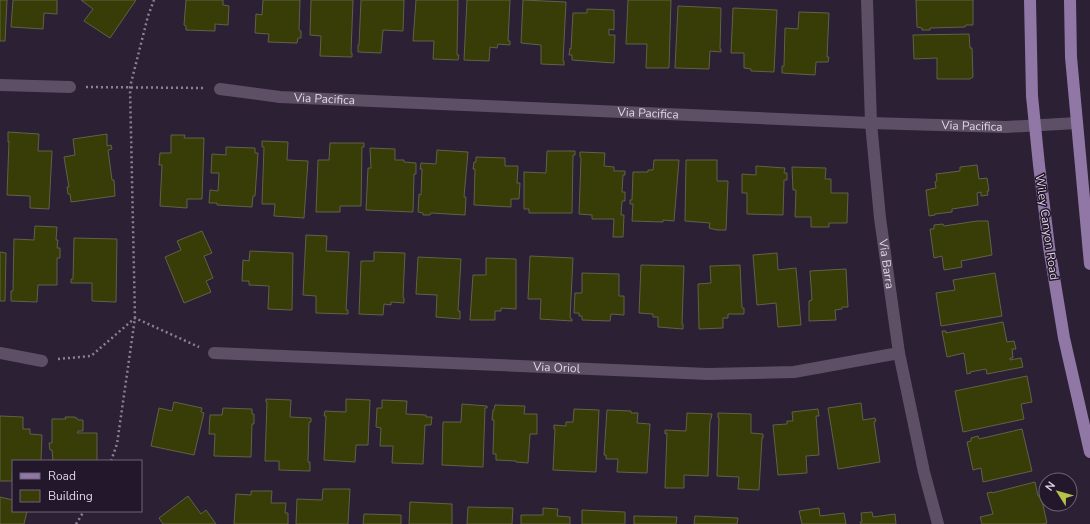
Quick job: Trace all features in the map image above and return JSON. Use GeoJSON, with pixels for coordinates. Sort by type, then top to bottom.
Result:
{"type":"FeatureCollection","features":[{"type":"Feature","properties":{"kind":"main road","name":"Wiley Canyon Road"},"geometry":{"type":"LineString","coordinates":[[1030,0],[1034,125],[1049,247],[1064,338],[1090,452]]}},
{"type":"Feature","properties":{"kind":"main road"},"geometry":{"type":"LineString","coordinates":[[1070,0],[1071,57],[1090,264]]}},
{"type":"Feature","properties":{"kind":"street","name":"Via Barra"},"geometry":{"type":"LineString","coordinates":[[867,0],[870,123],[880,218],[899,353],[924,472],[938,524]]}},
{"type":"Feature","properties":{"kind":"street"},"geometry":{"type":"LineString","coordinates":[[0,85],[70,87]]}},
{"type":"Feature","properties":{"kind":"street","name":"Via Pacifica"},"geometry":{"type":"LineString","coordinates":[[220,89],[280,97],[870,123],[1006,127],[1077,123]]}},
{"type":"Feature","properties":{"kind":"street"},"geometry":{"type":"LineString","coordinates":[[0,353],[42,361]]}},
{"type":"Feature","properties":{"kind":"street","name":"Via Oriol"},"geometry":{"type":"LineString","coordinates":[[214,353],[708,374],[794,372],[899,353]]}},
{"type":"Feature","properties":{"kind":"path"},"geometry":{"type":"LineString","coordinates":[[111,460],[117,444],[135,318],[130,87],[148,16],[154,0]]}},
{"type":"Feature","properties":{"kind":"path"},"geometry":{"type":"LineString","coordinates":[[70,87],[220,89]]}},
{"type":"Feature","properties":{"kind":"path"},"geometry":{"type":"LineString","coordinates":[[135,318],[214,353]]}},
{"type":"Feature","properties":{"kind":"path"},"geometry":{"type":"LineString","coordinates":[[42,361],[91,356],[135,318]]}},
{"type":"Feature","properties":{"kind":"path"},"geometry":{"type":"LineString","coordinates":[[76,524],[83,512]]}},
{"type":"Feature","properties":{"kind":"building"},"geometry":{"type":"Polygon","coordinates":[[[0,0],[7,0],[5,41],[0,41],[0,0]]]}},
{"type":"Feature","properties":{"kind":"building"},"geometry":{"type":"Polygon","coordinates":[[[13,0],[57,0],[57,14],[44,13],[43,29],[11,27],[13,0]]]}},
{"type":"Feature","properties":{"kind":"building"},"geometry":{"type":"Polygon","coordinates":[[[81,0],[136,0],[110,38],[84,21],[93,9],[81,0]]]}},
{"type":"Feature","properties":{"kind":"building"},"geometry":{"type":"Polygon","coordinates":[[[186,0],[223,0],[223,5],[229,6],[228,25],[215,24],[215,31],[186,30],[186,26],[184,25],[186,0]]]}},
{"type":"Feature","properties":{"kind":"building"},"geometry":{"type":"Polygon","coordinates":[[[263,0],[300,0],[299,30],[301,31],[301,38],[298,38],[297,43],[268,42],[269,34],[255,33],[256,14],[262,15],[263,0]]]}},
{"type":"Feature","properties":{"kind":"building"},"geometry":{"type":"Polygon","coordinates":[[[311,0],[353,0],[352,57],[320,56],[321,36],[310,35],[311,0]]]}},
{"type":"Feature","properties":{"kind":"building"},"geometry":{"type":"Polygon","coordinates":[[[361,0],[404,0],[403,31],[383,30],[381,53],[358,52],[361,0]]]}},
{"type":"Feature","properties":{"kind":"building"},"geometry":{"type":"Polygon","coordinates":[[[416,0],[458,0],[458,60],[433,59],[434,41],[413,41],[416,0]]]}},
{"type":"Feature","properties":{"kind":"building"},"geometry":{"type":"Polygon","coordinates":[[[467,0],[510,0],[508,41],[510,41],[510,45],[498,44],[497,48],[490,47],[489,61],[464,60],[467,0]]]}},
{"type":"Feature","properties":{"kind":"building"},"geometry":{"type":"Polygon","coordinates":[[[523,0],[566,2],[564,65],[541,64],[541,45],[521,43],[523,0]]]}},
{"type":"Feature","properties":{"kind":"building"},"geometry":{"type":"Polygon","coordinates":[[[628,0],[671,0],[669,68],[646,68],[647,44],[626,44],[628,0]]]}},
{"type":"Feature","properties":{"kind":"building"},"geometry":{"type":"Polygon","coordinates":[[[916,0],[973,0],[973,25],[966,25],[965,27],[930,28],[930,30],[922,30],[922,28],[917,27],[916,0]]]}},
{"type":"Feature","properties":{"kind":"building"},"geometry":{"type":"Polygon","coordinates":[[[678,6],[721,8],[721,52],[710,51],[709,69],[675,68],[678,6]]]}},
{"type":"Feature","properties":{"kind":"building"},"geometry":{"type":"Polygon","coordinates":[[[733,8],[777,10],[774,72],[751,71],[751,69],[744,68],[744,53],[731,53],[733,8]]]}},
{"type":"Feature","properties":{"kind":"building"},"geometry":{"type":"Polygon","coordinates":[[[587,9],[614,10],[614,30],[609,29],[609,35],[615,35],[614,63],[572,60],[572,55],[569,55],[570,48],[571,49],[573,13],[587,13],[587,9]]]}},
{"type":"Feature","properties":{"kind":"building"},"geometry":{"type":"Polygon","coordinates":[[[799,12],[829,13],[828,62],[816,62],[815,75],[782,73],[782,66],[784,66],[785,28],[798,29],[799,12]]]}},
{"type":"Feature","properties":{"kind":"building"},"geometry":{"type":"Polygon","coordinates":[[[969,34],[970,48],[972,48],[973,77],[970,79],[937,79],[937,58],[914,59],[913,35],[969,34]]]}},
{"type":"Feature","properties":{"kind":"building"},"geometry":{"type":"Polygon","coordinates":[[[8,132],[39,134],[38,151],[52,151],[49,209],[30,208],[30,196],[7,195],[8,132]]]}},
{"type":"Feature","properties":{"kind":"building"},"geometry":{"type":"Polygon","coordinates":[[[107,134],[107,146],[111,145],[112,149],[108,150],[112,180],[114,180],[115,196],[71,202],[70,194],[68,194],[67,187],[69,187],[64,157],[75,155],[73,139],[107,134]]]}},
{"type":"Feature","properties":{"kind":"building"},"geometry":{"type":"Polygon","coordinates":[[[171,135],[185,135],[184,138],[204,138],[202,199],[187,199],[187,208],[160,206],[162,165],[159,165],[160,153],[171,153],[171,135]]]}},
{"type":"Feature","properties":{"kind":"building"},"geometry":{"type":"Polygon","coordinates":[[[262,141],[288,142],[287,160],[308,161],[304,218],[274,216],[275,204],[262,204],[264,147],[262,147],[262,141]]]}},
{"type":"Feature","properties":{"kind":"building"},"geometry":{"type":"Polygon","coordinates":[[[330,143],[364,143],[364,147],[362,147],[361,206],[340,206],[340,212],[316,212],[318,160],[329,160],[330,143]]]}},
{"type":"Feature","properties":{"kind":"building"},"geometry":{"type":"Polygon","coordinates":[[[226,147],[255,148],[255,153],[258,153],[255,196],[253,196],[252,207],[217,205],[217,203],[209,203],[210,190],[218,191],[219,173],[211,173],[212,154],[226,155],[226,147]]]}},
{"type":"Feature","properties":{"kind":"building"},"geometry":{"type":"Polygon","coordinates":[[[370,148],[395,149],[395,160],[404,160],[404,162],[416,163],[416,174],[414,174],[413,212],[366,210],[368,168],[371,168],[370,148]]]}},
{"type":"Feature","properties":{"kind":"building"},"geometry":{"type":"Polygon","coordinates":[[[437,150],[468,152],[464,197],[466,197],[465,215],[431,213],[430,215],[423,215],[423,213],[418,212],[419,194],[421,195],[421,163],[436,164],[437,150]]]}},
{"type":"Feature","properties":{"kind":"building"},"geometry":{"type":"Polygon","coordinates":[[[547,151],[575,151],[575,155],[573,155],[572,213],[529,213],[529,209],[524,209],[524,172],[546,173],[547,151]]]}},
{"type":"Feature","properties":{"kind":"building"},"geometry":{"type":"Polygon","coordinates":[[[580,152],[605,153],[604,166],[614,167],[614,171],[625,171],[625,175],[623,175],[622,192],[625,192],[625,201],[622,201],[621,215],[624,215],[623,237],[613,237],[614,219],[592,219],[592,215],[579,214],[580,152]]]}},
{"type":"Feature","properties":{"kind":"building"},"geometry":{"type":"Polygon","coordinates":[[[476,157],[505,158],[505,166],[518,166],[517,183],[520,183],[519,199],[511,199],[511,207],[474,205],[475,169],[473,169],[474,162],[476,162],[476,157]]]}},
{"type":"Feature","properties":{"kind":"building"},"geometry":{"type":"Polygon","coordinates":[[[654,160],[679,160],[674,221],[632,221],[633,204],[630,204],[630,200],[632,200],[633,172],[648,172],[648,170],[653,170],[654,160]]]}},
{"type":"Feature","properties":{"kind":"building"},"geometry":{"type":"Polygon","coordinates":[[[686,160],[717,160],[717,181],[728,181],[726,230],[709,228],[710,223],[685,221],[686,160]]]}},
{"type":"Feature","properties":{"kind":"building"},"geometry":{"type":"Polygon","coordinates":[[[977,165],[979,179],[987,178],[989,191],[987,191],[988,195],[981,196],[981,192],[977,193],[978,205],[952,209],[952,212],[929,216],[926,190],[936,188],[936,174],[960,171],[960,167],[977,165]]]}},
{"type":"Feature","properties":{"kind":"building"},"geometry":{"type":"Polygon","coordinates":[[[756,166],[785,168],[784,173],[787,173],[787,180],[784,180],[783,215],[747,214],[747,193],[742,193],[742,174],[756,175],[756,166]]]}},
{"type":"Feature","properties":{"kind":"building"},"geometry":{"type":"Polygon","coordinates":[[[792,167],[826,168],[825,179],[831,179],[831,193],[848,193],[847,223],[829,223],[829,227],[811,227],[811,217],[795,217],[796,190],[793,190],[792,167]]]}},
{"type":"Feature","properties":{"kind":"building"},"geometry":{"type":"Polygon","coordinates":[[[977,221],[988,221],[992,255],[961,261],[962,267],[944,270],[942,256],[934,258],[930,229],[934,229],[934,225],[943,224],[944,226],[977,221]]]}},
{"type":"Feature","properties":{"kind":"building"},"geometry":{"type":"Polygon","coordinates":[[[35,226],[57,227],[56,240],[58,240],[57,248],[60,248],[60,258],[57,258],[57,285],[38,285],[37,302],[11,301],[11,291],[13,291],[14,239],[34,240],[35,226]]]}},
{"type":"Feature","properties":{"kind":"building"},"geometry":{"type":"Polygon","coordinates":[[[202,231],[212,253],[204,256],[213,278],[206,281],[211,292],[184,303],[165,257],[181,250],[177,241],[202,231]]]}},
{"type":"Feature","properties":{"kind":"building"},"geometry":{"type":"Polygon","coordinates":[[[306,235],[327,236],[326,251],[349,252],[346,310],[348,310],[348,314],[316,313],[316,296],[303,295],[306,235]]]}},
{"type":"Feature","properties":{"kind":"building"},"geometry":{"type":"Polygon","coordinates":[[[74,238],[117,239],[116,302],[92,301],[92,283],[71,283],[71,279],[73,279],[74,238]]]}},
{"type":"Feature","properties":{"kind":"building"},"geometry":{"type":"Polygon","coordinates":[[[250,251],[293,253],[292,310],[268,309],[269,286],[249,285],[249,281],[242,281],[243,260],[249,261],[250,251]]]}},
{"type":"Feature","properties":{"kind":"building"},"geometry":{"type":"Polygon","coordinates":[[[0,252],[6,253],[5,301],[0,301],[0,252]]]}},
{"type":"Feature","properties":{"kind":"building"},"geometry":{"type":"Polygon","coordinates":[[[374,252],[405,253],[404,303],[391,302],[391,305],[384,304],[383,315],[359,314],[361,261],[374,261],[374,252]]]}},
{"type":"Feature","properties":{"kind":"building"},"geometry":{"type":"Polygon","coordinates":[[[777,253],[778,270],[796,268],[801,325],[778,327],[776,303],[757,305],[753,255],[777,253]]]}},
{"type":"Feature","properties":{"kind":"building"},"geometry":{"type":"Polygon","coordinates":[[[530,256],[573,258],[570,318],[572,321],[540,319],[541,299],[528,299],[530,256]]]}},
{"type":"Feature","properties":{"kind":"building"},"geometry":{"type":"Polygon","coordinates":[[[418,257],[461,259],[458,311],[460,311],[460,319],[436,317],[437,295],[416,294],[418,257]]]}},
{"type":"Feature","properties":{"kind":"building"},"geometry":{"type":"Polygon","coordinates":[[[486,258],[516,259],[516,309],[501,308],[501,311],[495,311],[495,320],[470,320],[473,275],[486,275],[486,258]]]}},
{"type":"Feature","properties":{"kind":"building"},"geometry":{"type":"Polygon","coordinates":[[[641,265],[684,266],[683,329],[658,327],[658,317],[653,317],[653,314],[639,313],[641,265]]]}},
{"type":"Feature","properties":{"kind":"building"},"geometry":{"type":"Polygon","coordinates":[[[740,265],[742,308],[744,308],[744,314],[728,314],[728,318],[723,318],[723,328],[699,329],[698,284],[711,283],[710,266],[740,265]]]}},
{"type":"Feature","properties":{"kind":"building"},"geometry":{"type":"Polygon","coordinates":[[[846,269],[848,307],[842,307],[842,309],[835,310],[836,320],[809,321],[809,301],[812,300],[810,271],[846,269]]]}},
{"type":"Feature","properties":{"kind":"building"},"geometry":{"type":"Polygon","coordinates":[[[582,273],[619,274],[619,296],[624,296],[624,315],[611,314],[610,321],[582,320],[582,316],[579,316],[579,313],[574,313],[575,293],[582,293],[582,273]]]}},
{"type":"Feature","properties":{"kind":"building"},"geometry":{"type":"Polygon","coordinates":[[[995,273],[1002,316],[941,326],[936,293],[955,290],[953,280],[995,273]]]}},
{"type":"Feature","properties":{"kind":"building"},"geometry":{"type":"Polygon","coordinates":[[[1003,322],[1007,342],[1014,341],[1016,349],[1012,349],[1013,358],[1010,358],[1010,360],[1021,358],[1023,367],[987,374],[986,369],[967,374],[964,353],[947,357],[942,331],[946,331],[946,333],[1003,322]]]}},
{"type":"Feature","properties":{"kind":"building"},"geometry":{"type":"Polygon","coordinates":[[[1027,376],[1032,402],[1021,404],[1024,419],[963,432],[955,391],[1027,376]]]}},
{"type":"Feature","properties":{"kind":"building"},"geometry":{"type":"Polygon","coordinates":[[[266,399],[291,400],[290,417],[311,418],[311,422],[309,422],[308,462],[310,462],[310,471],[279,470],[279,461],[265,461],[266,399]]]}},
{"type":"Feature","properties":{"kind":"building"},"geometry":{"type":"Polygon","coordinates":[[[346,399],[370,400],[368,445],[356,445],[355,462],[324,460],[325,411],[346,412],[346,399]]]}},
{"type":"Feature","properties":{"kind":"building"},"geometry":{"type":"Polygon","coordinates":[[[382,400],[407,401],[406,414],[426,415],[426,417],[432,417],[431,425],[425,425],[423,464],[392,463],[393,446],[380,446],[381,428],[376,427],[377,408],[382,408],[382,400]]]}},
{"type":"Feature","properties":{"kind":"building"},"geometry":{"type":"Polygon","coordinates":[[[174,402],[202,408],[201,412],[204,413],[194,455],[151,446],[159,408],[172,411],[174,402]]]}},
{"type":"Feature","properties":{"kind":"building"},"geometry":{"type":"Polygon","coordinates":[[[861,403],[863,420],[875,418],[876,421],[874,422],[880,462],[838,469],[828,408],[861,403]]]}},
{"type":"Feature","properties":{"kind":"building"},"geometry":{"type":"Polygon","coordinates":[[[462,404],[487,406],[487,408],[485,408],[483,467],[442,465],[443,422],[461,422],[462,404]]]}},
{"type":"Feature","properties":{"kind":"building"},"geometry":{"type":"Polygon","coordinates":[[[495,405],[525,406],[524,414],[537,414],[537,434],[530,434],[528,463],[496,460],[496,454],[493,454],[494,420],[492,420],[495,405]]]}},
{"type":"Feature","properties":{"kind":"building"},"geometry":{"type":"Polygon","coordinates":[[[223,408],[252,409],[252,414],[254,414],[254,424],[252,424],[251,457],[214,456],[215,434],[209,434],[210,415],[222,415],[223,408]]]}},
{"type":"Feature","properties":{"kind":"building"},"geometry":{"type":"Polygon","coordinates":[[[574,409],[599,410],[596,472],[553,470],[554,425],[566,426],[566,422],[573,422],[574,409]]]}},
{"type":"Feature","properties":{"kind":"building"},"geometry":{"type":"Polygon","coordinates":[[[818,409],[819,416],[816,416],[819,455],[806,456],[807,473],[778,475],[773,425],[787,424],[787,421],[793,421],[792,412],[818,409]]]}},
{"type":"Feature","properties":{"kind":"building"},"geometry":{"type":"Polygon","coordinates":[[[607,410],[631,411],[631,413],[638,413],[637,423],[650,424],[647,473],[617,472],[618,459],[606,459],[606,455],[604,455],[607,410]]]}},
{"type":"Feature","properties":{"kind":"building"},"geometry":{"type":"Polygon","coordinates":[[[687,413],[712,414],[710,420],[708,476],[684,475],[684,488],[665,488],[667,433],[665,434],[665,430],[686,431],[687,413]]]}},
{"type":"Feature","properties":{"kind":"building"},"geometry":{"type":"Polygon","coordinates":[[[718,413],[751,414],[751,433],[763,434],[759,490],[738,489],[739,477],[717,476],[718,413]]]}},
{"type":"Feature","properties":{"kind":"building"},"geometry":{"type":"Polygon","coordinates":[[[0,416],[23,417],[23,429],[30,429],[30,434],[42,435],[41,460],[12,460],[12,481],[0,481],[0,416]]]}},
{"type":"Feature","properties":{"kind":"building"},"geometry":{"type":"Polygon","coordinates":[[[65,417],[75,417],[78,420],[83,420],[83,431],[78,431],[77,433],[97,433],[97,460],[53,460],[52,450],[50,450],[49,443],[52,443],[52,419],[66,419],[65,417]]]}},
{"type":"Feature","properties":{"kind":"building"},"geometry":{"type":"Polygon","coordinates":[[[1022,429],[1032,471],[983,482],[981,468],[973,470],[967,442],[971,441],[971,438],[978,436],[979,439],[1022,429]]]}},
{"type":"Feature","properties":{"kind":"building"},"geometry":{"type":"Polygon","coordinates":[[[1035,482],[1038,496],[1038,512],[1045,512],[1047,523],[982,524],[980,517],[993,514],[987,493],[1035,482]]]}},
{"type":"Feature","properties":{"kind":"building"},"geometry":{"type":"Polygon","coordinates":[[[323,489],[350,489],[348,524],[296,524],[297,499],[322,500],[323,489]]]}},
{"type":"Feature","properties":{"kind":"building"},"geometry":{"type":"Polygon","coordinates":[[[251,491],[272,491],[271,503],[286,503],[285,513],[288,513],[288,524],[234,524],[236,494],[251,495],[251,491]]]}},
{"type":"Feature","properties":{"kind":"building"},"geometry":{"type":"Polygon","coordinates":[[[188,496],[201,514],[206,510],[216,524],[163,524],[159,518],[188,496]]]}},
{"type":"Feature","properties":{"kind":"building"},"geometry":{"type":"Polygon","coordinates":[[[0,497],[12,500],[12,512],[27,512],[24,524],[0,524],[0,497]]]}},
{"type":"Feature","properties":{"kind":"building"},"geometry":{"type":"Polygon","coordinates":[[[410,502],[452,504],[452,524],[409,524],[410,502]]]}},
{"type":"Feature","properties":{"kind":"building"},"geometry":{"type":"Polygon","coordinates":[[[468,507],[513,508],[512,524],[467,524],[468,507]]]}},
{"type":"Feature","properties":{"kind":"building"},"geometry":{"type":"Polygon","coordinates":[[[543,508],[558,509],[557,516],[570,517],[570,524],[521,524],[521,515],[543,515],[543,508]]]}},
{"type":"Feature","properties":{"kind":"building"},"geometry":{"type":"Polygon","coordinates":[[[819,508],[820,516],[844,513],[846,524],[802,524],[799,511],[819,508]]]}},
{"type":"Feature","properties":{"kind":"building"},"geometry":{"type":"Polygon","coordinates":[[[582,510],[625,512],[625,524],[582,524],[582,510]]]}},
{"type":"Feature","properties":{"kind":"building"},"geometry":{"type":"Polygon","coordinates":[[[872,512],[873,517],[895,514],[896,524],[861,524],[861,513],[872,512]]]}},
{"type":"Feature","properties":{"kind":"building"},"geometry":{"type":"Polygon","coordinates":[[[364,514],[401,515],[401,524],[363,524],[364,514]]]}},
{"type":"Feature","properties":{"kind":"building"},"geometry":{"type":"Polygon","coordinates":[[[634,516],[677,517],[676,524],[634,524],[634,516]]]}},
{"type":"Feature","properties":{"kind":"building"},"geometry":{"type":"Polygon","coordinates":[[[695,516],[738,518],[737,524],[694,524],[695,516]]]}}]}
